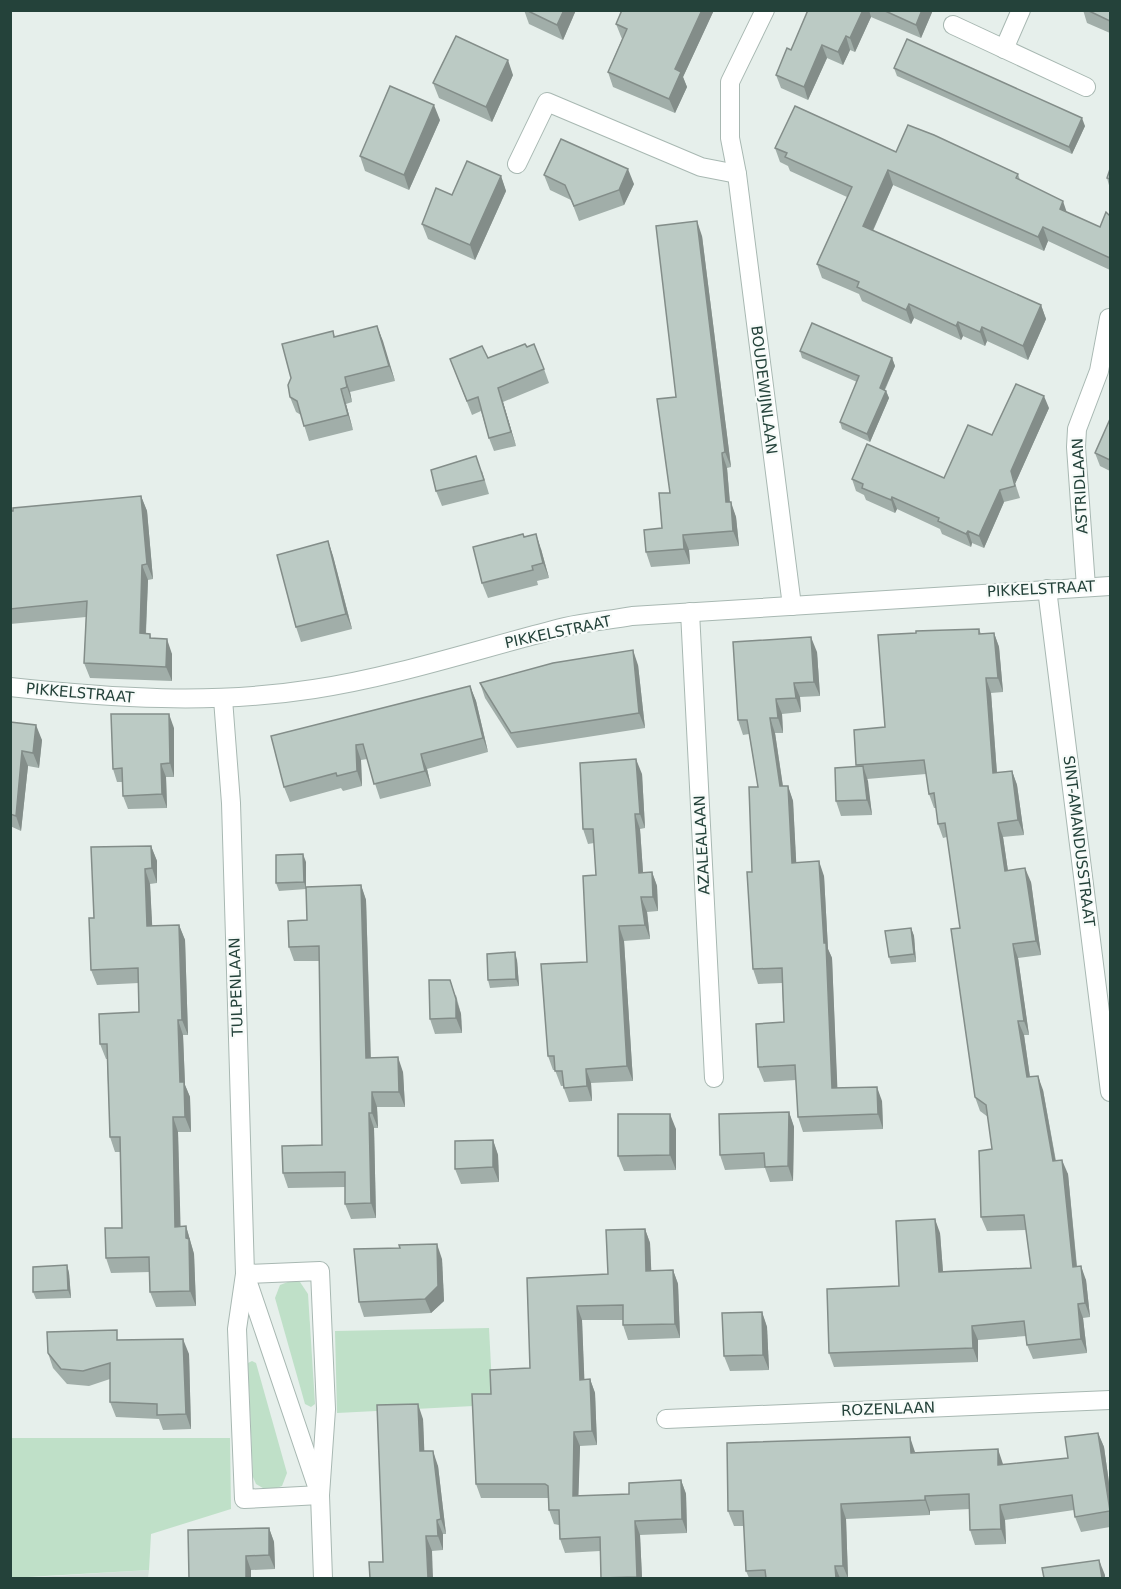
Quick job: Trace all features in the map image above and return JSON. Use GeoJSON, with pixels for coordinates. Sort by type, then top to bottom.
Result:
{"type":"FeatureCollection","features":[{"type":"Feature","properties":{"kind":"street","name":"BOUDEWIJNLAAN"},"geometry":{"type":"LineString","coordinates":[[765,10],[730,82],[729,138],[737,174],[792,606]]}},
{"type":"Feature","properties":{"kind":"street"},"geometry":{"type":"LineString","coordinates":[[1004,49],[1021,10]]}},
{"type":"Feature","properties":{"kind":"street"},"geometry":{"type":"LineString","coordinates":[[953,24],[1086,87]]}},
{"type":"Feature","properties":{"kind":"street"},"geometry":{"type":"LineString","coordinates":[[517,164],[547,102],[700,167],[737,174]]}},
{"type":"Feature","properties":{"kind":"street","name":"ASTRIDLAAN"},"geometry":{"type":"LineString","coordinates":[[1086,587],[1076,438],[1077,429],[1099,371],[1109,318]]}},
{"type":"Feature","properties":{"kind":"street","name":"PIKKELSTRAAT"},"geometry":{"type":"LineString","coordinates":[[10,687],[98,697],[224,699],[314,689],[372,678],[567,627],[632,616],[1110,586]]}},
{"type":"Feature","properties":{"kind":"street","name":"SINT-AMANDUSSTRAAT"},"geometry":{"type":"LineString","coordinates":[[1047,589],[1110,1092]]}},
{"type":"Feature","properties":{"kind":"street","name":"AZALEALAAN"},"geometry":{"type":"LineString","coordinates":[[690,612],[714,1078]]}},
{"type":"Feature","properties":{"kind":"street","name":"TULPENLAAN"},"geometry":{"type":"LineString","coordinates":[[224,699],[231,815],[245,1275],[237,1329],[244,1499],[320,1495]]}},
{"type":"Feature","properties":{"kind":"street","name":"TULPENLAAN"},"geometry":{"type":"LineString","coordinates":[[245,1275],[320,1271],[326,1408],[320,1495],[323,1578]]}},
{"type":"Feature","properties":{"kind":"street","name":"TULPENLAAN"},"geometry":{"type":"LineString","coordinates":[[245,1275],[320,1495]]}},
{"type":"Feature","properties":{"kind":"street","name":"ROZENLAAN"},"geometry":{"type":"LineString","coordinates":[[666,1419],[1110,1400]]}},
{"type":"Feature","properties":{"kind":"shaded area"},"geometry":{"type":"Polygon","coordinates":[[[149,1570],[148,1578],[22,1578],[149,1570]]]}},
{"type":"Feature","properties":{"kind":"green space"},"geometry":{"type":"Polygon","coordinates":[[[293,1280],[300,1282],[308,1294],[315,1404],[311,1407],[305,1404],[275,1298],[280,1285],[293,1280]]]}},
{"type":"Feature","properties":{"kind":"green space"},"geometry":{"type":"Polygon","coordinates":[[[489,1328],[493,1405],[337,1413],[335,1331],[489,1328]]]}},
{"type":"Feature","properties":{"kind":"green space"},"geometry":{"type":"Polygon","coordinates":[[[252,1361],[256,1363],[287,1473],[282,1486],[268,1491],[256,1484],[253,1477],[248,1363],[252,1361]]]}},
{"type":"Feature","properties":{"kind":"green space"},"geometry":{"type":"Polygon","coordinates":[[[11,1438],[230,1438],[231,1509],[151,1534],[149,1570],[11,1578],[11,1438]]]}},
{"type":"Feature","properties":{"kind":"building"},"geometry":{"type":"Polygon","coordinates":[[[526,10],[564,10],[557,25],[526,10]]]}},
{"type":"Feature","properties":{"kind":"building"},"geometry":{"type":"Polygon","coordinates":[[[622,10],[702,10],[675,69],[681,72],[669,99],[608,72],[627,29],[616,24],[622,10]]]}},
{"type":"Feature","properties":{"kind":"building"},"geometry":{"type":"Polygon","coordinates":[[[808,10],[863,10],[850,38],[846,36],[838,52],[822,45],[804,87],[776,75],[787,48],[791,50],[808,10]]]}},
{"type":"Feature","properties":{"kind":"building"},"geometry":{"type":"Polygon","coordinates":[[[883,10],[922,10],[916,25],[883,10]]]}},
{"type":"Feature","properties":{"kind":"building"},"geometry":{"type":"Polygon","coordinates":[[[1087,10],[1110,10],[1110,21],[1087,10]]]}},
{"type":"Feature","properties":{"kind":"building"},"geometry":{"type":"Polygon","coordinates":[[[456,36],[508,60],[486,107],[433,83],[456,36]]]}},
{"type":"Feature","properties":{"kind":"building"},"geometry":{"type":"Polygon","coordinates":[[[907,39],[1082,118],[1069,147],[894,68],[907,39]]]}},
{"type":"Feature","properties":{"kind":"building"},"geometry":{"type":"Polygon","coordinates":[[[390,86],[434,105],[404,175],[360,156],[390,86]]]}},
{"type":"Feature","properties":{"kind":"building"},"geometry":{"type":"Polygon","coordinates":[[[795,106],[896,152],[908,125],[1018,174],[1016,178],[1063,201],[1060,209],[1100,227],[1106,212],[1110,216],[1110,258],[1043,227],[1038,237],[888,170],[863,226],[1041,305],[1023,346],[982,327],[980,332],[958,322],[956,326],[909,304],[906,310],[857,287],[859,282],[817,264],[852,187],[785,157],[787,153],[775,148],[795,106]]]}},
{"type":"Feature","properties":{"kind":"building"},"geometry":{"type":"Polygon","coordinates":[[[561,139],[628,169],[619,190],[574,206],[565,185],[544,175],[561,139]]]}},
{"type":"Feature","properties":{"kind":"building"},"geometry":{"type":"Polygon","coordinates":[[[467,161],[501,176],[470,245],[422,224],[436,188],[452,195],[467,161]]]}},
{"type":"Feature","properties":{"kind":"building"},"geometry":{"type":"Polygon","coordinates":[[[697,221],[725,452],[722,453],[726,502],[731,502],[733,531],[683,535],[684,549],[646,552],[644,530],[662,528],[659,493],[670,493],[657,399],[676,397],[656,226],[697,221]]]}},
{"type":"Feature","properties":{"kind":"building"},"geometry":{"type":"Polygon","coordinates":[[[812,323],[892,358],[880,388],[886,391],[867,434],[840,422],[859,376],[800,351],[812,323]]]}},
{"type":"Feature","properties":{"kind":"building"},"geometry":{"type":"Polygon","coordinates":[[[377,326],[389,366],[345,377],[347,387],[341,389],[348,415],[304,426],[297,401],[290,397],[288,385],[291,378],[282,344],[333,331],[334,337],[377,326]]]}},
{"type":"Feature","properties":{"kind":"building"},"geometry":{"type":"Polygon","coordinates":[[[525,344],[527,347],[534,344],[544,369],[498,388],[511,432],[489,438],[478,397],[467,401],[450,359],[482,346],[488,358],[525,344]]]}},
{"type":"Feature","properties":{"kind":"building"},"geometry":{"type":"Polygon","coordinates":[[[1016,384],[1044,396],[1011,471],[1015,486],[1000,490],[979,536],[968,531],[966,534],[938,521],[939,518],[892,497],[891,500],[862,488],[863,484],[852,479],[867,444],[944,478],[968,425],[992,435],[1016,384]]]}},
{"type":"Feature","properties":{"kind":"building"},"geometry":{"type":"Polygon","coordinates":[[[1110,419],[1110,460],[1095,453],[1110,419]]]}},
{"type":"Feature","properties":{"kind":"building"},"geometry":{"type":"Polygon","coordinates":[[[476,456],[484,480],[436,491],[431,470],[476,456]]]}},
{"type":"Feature","properties":{"kind":"building"},"geometry":{"type":"Polygon","coordinates":[[[141,496],[147,564],[142,565],[140,633],[150,634],[150,638],[167,639],[166,667],[84,663],[87,601],[10,609],[10,511],[13,511],[13,508],[141,496]]]}},
{"type":"Feature","properties":{"kind":"building"},"geometry":{"type":"Polygon","coordinates":[[[523,534],[524,537],[536,534],[543,563],[532,566],[533,570],[482,583],[473,547],[523,534]]]}},
{"type":"Feature","properties":{"kind":"building"},"geometry":{"type":"Polygon","coordinates":[[[328,541],[346,614],[296,627],[277,555],[328,541]]]}},
{"type":"Feature","properties":{"kind":"building"},"geometry":{"type":"Polygon","coordinates":[[[979,629],[979,634],[994,633],[998,678],[986,678],[993,773],[1012,771],[1018,820],[998,823],[1005,871],[1025,868],[1036,941],[1013,944],[1024,1021],[1018,1021],[1027,1077],[1038,1076],[1053,1161],[1062,1160],[1073,1267],[1081,1266],[1085,1303],[1078,1304],[1081,1339],[1027,1345],[1024,1321],[972,1326],[973,1348],[829,1353],[827,1289],[899,1286],[896,1221],[935,1219],[939,1272],[1031,1268],[1024,1215],[981,1217],[979,1151],[992,1149],[986,1105],[975,1097],[951,929],[960,928],[945,823],[938,824],[934,793],[929,794],[924,760],[856,765],[854,730],[885,727],[878,635],[979,629]]]}},
{"type":"Feature","properties":{"kind":"building"},"geometry":{"type":"Polygon","coordinates":[[[811,637],[814,682],[794,683],[796,698],[776,699],[778,718],[770,718],[780,786],[788,786],[792,863],[819,861],[824,943],[826,943],[832,1088],[877,1087],[878,1114],[798,1117],[795,1065],[758,1067],[756,1024],[784,1022],[782,968],[753,969],[747,872],[752,872],[749,787],[758,787],[747,720],[738,720],[733,642],[811,637]]]}},
{"type":"Feature","properties":{"kind":"building"},"geometry":{"type":"Polygon","coordinates":[[[633,650],[639,713],[511,733],[480,683],[553,663],[633,650]]]}},
{"type":"Feature","properties":{"kind":"building"},"geometry":{"type":"Polygon","coordinates":[[[470,686],[483,738],[421,754],[425,771],[374,784],[363,744],[356,745],[357,771],[337,776],[336,773],[284,787],[271,736],[470,686]]]}},
{"type":"Feature","properties":{"kind":"building"},"geometry":{"type":"Polygon","coordinates":[[[111,714],[169,714],[170,763],[161,764],[162,794],[123,796],[122,768],[113,769],[111,714]]]}},
{"type":"Feature","properties":{"kind":"building"},"geometry":{"type":"Polygon","coordinates":[[[10,722],[36,725],[33,753],[22,751],[16,816],[10,814],[10,722]]]}},
{"type":"Feature","properties":{"kind":"building"},"geometry":{"type":"Polygon","coordinates":[[[636,759],[640,814],[635,814],[639,873],[652,872],[653,897],[641,897],[645,925],[619,926],[627,1066],[586,1069],[587,1086],[564,1088],[562,1071],[555,1071],[554,1056],[548,1056],[541,964],[587,962],[583,876],[596,875],[593,829],[583,829],[580,763],[636,759]]]}},
{"type":"Feature","properties":{"kind":"building"},"geometry":{"type":"Polygon","coordinates":[[[863,766],[867,800],[836,801],[835,768],[863,766]]]}},
{"type":"Feature","properties":{"kind":"building"},"geometry":{"type":"Polygon","coordinates":[[[151,846],[152,868],[145,869],[147,926],[179,925],[182,1020],[178,1020],[180,1082],[184,1082],[185,1117],[173,1117],[175,1227],[186,1226],[186,1238],[189,1239],[190,1291],[150,1292],[149,1257],[106,1258],[105,1228],[122,1228],[120,1137],[110,1137],[107,1044],[100,1044],[99,1014],[139,1012],[138,968],[91,970],[89,918],[94,918],[91,847],[151,846]]]}},
{"type":"Feature","properties":{"kind":"building"},"geometry":{"type":"Polygon","coordinates":[[[303,854],[304,882],[276,883],[276,855],[303,854]]]}},
{"type":"Feature","properties":{"kind":"building"},"geometry":{"type":"Polygon","coordinates":[[[361,885],[366,1058],[398,1057],[399,1092],[372,1092],[372,1113],[369,1113],[371,1203],[345,1204],[345,1172],[283,1173],[282,1146],[322,1145],[319,946],[289,947],[288,921],[307,920],[306,887],[361,885]]]}},
{"type":"Feature","properties":{"kind":"building"},"geometry":{"type":"Polygon","coordinates":[[[911,928],[914,954],[889,957],[885,931],[911,928]]]}},
{"type":"Feature","properties":{"kind":"building"},"geometry":{"type":"Polygon","coordinates":[[[515,952],[516,979],[488,980],[487,954],[515,952]]]}},
{"type":"Feature","properties":{"kind":"building"},"geometry":{"type":"Polygon","coordinates":[[[429,980],[450,980],[456,999],[456,1018],[430,1019],[429,980]]]}},
{"type":"Feature","properties":{"kind":"building"},"geometry":{"type":"Polygon","coordinates":[[[789,1112],[788,1166],[765,1167],[764,1153],[720,1155],[719,1114],[789,1112]]]}},
{"type":"Feature","properties":{"kind":"building"},"geometry":{"type":"Polygon","coordinates":[[[618,1114],[670,1114],[670,1155],[618,1156],[618,1114]]]}},
{"type":"Feature","properties":{"kind":"building"},"geometry":{"type":"Polygon","coordinates":[[[493,1140],[493,1167],[455,1169],[455,1141],[493,1140]]]}},
{"type":"Feature","properties":{"kind":"building"},"geometry":{"type":"Polygon","coordinates":[[[645,1229],[646,1271],[673,1270],[675,1324],[623,1325],[623,1305],[577,1306],[580,1380],[590,1379],[592,1431],[574,1432],[573,1496],[629,1494],[629,1483],[681,1480],[682,1519],[635,1521],[637,1577],[601,1578],[600,1537],[560,1539],[559,1510],[549,1510],[548,1486],[545,1484],[476,1484],[472,1394],[491,1394],[490,1370],[530,1368],[527,1278],[608,1274],[606,1230],[645,1229]]]}},
{"type":"Feature","properties":{"kind":"building"},"geometry":{"type":"Polygon","coordinates":[[[437,1244],[438,1286],[425,1299],[359,1302],[354,1249],[437,1244]]]}},
{"type":"Feature","properties":{"kind":"building"},"geometry":{"type":"Polygon","coordinates":[[[67,1265],[68,1290],[33,1292],[33,1267],[67,1265]]]}},
{"type":"Feature","properties":{"kind":"building"},"geometry":{"type":"Polygon","coordinates":[[[762,1312],[763,1355],[724,1356],[722,1313],[762,1312]]]}},
{"type":"Feature","properties":{"kind":"building"},"geometry":{"type":"Polygon","coordinates":[[[117,1330],[117,1340],[183,1339],[186,1414],[157,1415],[157,1404],[110,1402],[110,1363],[83,1371],[61,1369],[48,1353],[47,1332],[117,1330]]]}},
{"type":"Feature","properties":{"kind":"building"},"geometry":{"type":"Polygon","coordinates":[[[418,1404],[420,1451],[433,1451],[441,1519],[437,1520],[438,1536],[426,1536],[428,1578],[370,1578],[369,1562],[383,1562],[377,1405],[418,1404]]]}},
{"type":"Feature","properties":{"kind":"building"},"geometry":{"type":"Polygon","coordinates":[[[1098,1433],[1110,1511],[1075,1517],[1072,1495],[1000,1505],[1001,1529],[970,1530],[969,1494],[925,1496],[925,1500],[841,1504],[843,1566],[835,1566],[836,1578],[766,1578],[765,1570],[746,1571],[743,1511],[728,1511],[727,1443],[910,1437],[911,1453],[998,1449],[998,1465],[1068,1458],[1065,1437],[1098,1433]]]}},
{"type":"Feature","properties":{"kind":"building"},"geometry":{"type":"Polygon","coordinates":[[[269,1528],[269,1555],[246,1556],[246,1578],[189,1578],[188,1530],[269,1528]]]}},
{"type":"Feature","properties":{"kind":"building"},"geometry":{"type":"Polygon","coordinates":[[[1099,1560],[1102,1578],[1044,1578],[1042,1568],[1099,1560]]]}}]}
